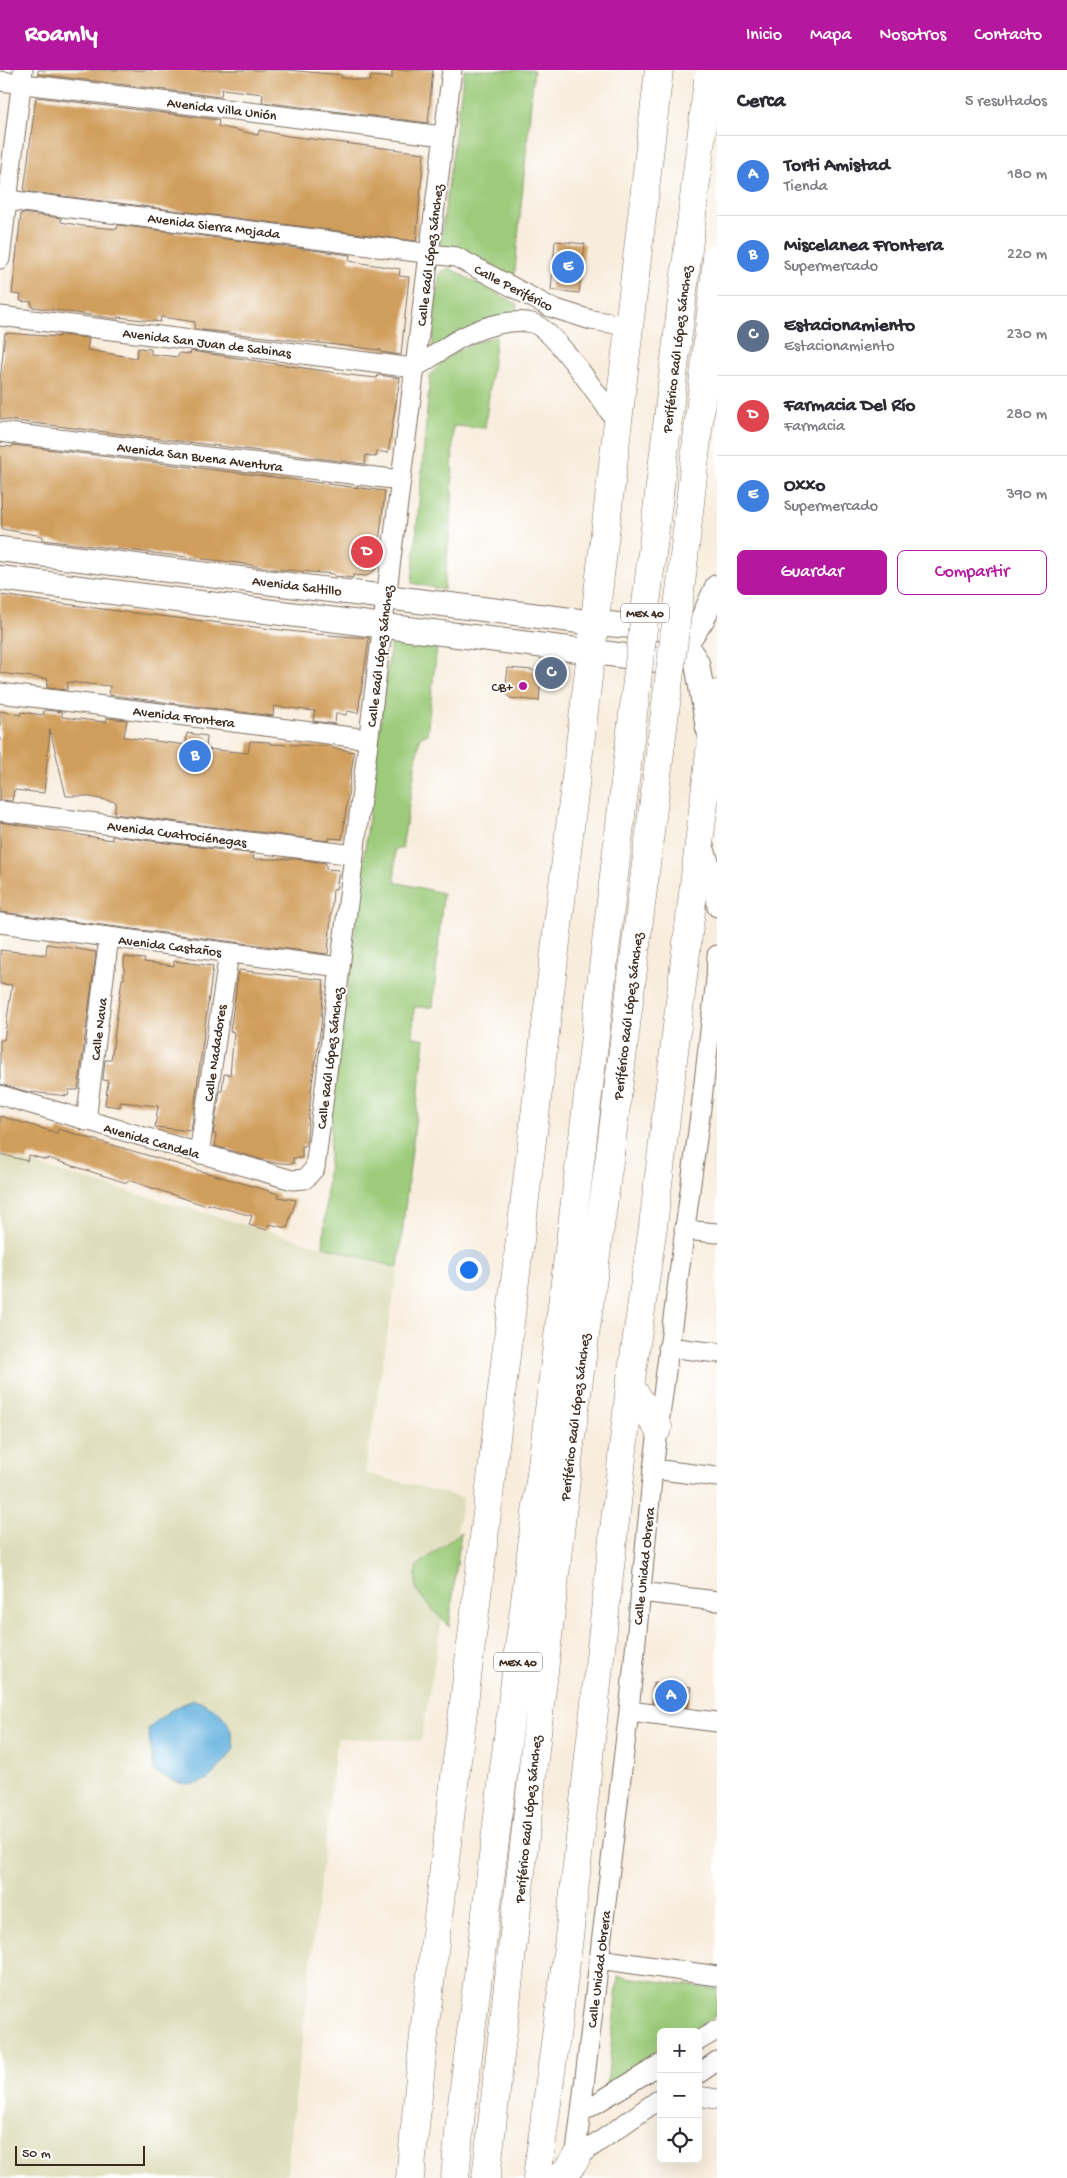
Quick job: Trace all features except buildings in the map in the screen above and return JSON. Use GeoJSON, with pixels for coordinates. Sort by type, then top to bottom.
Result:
{"type":"FeatureCollection","features":[{"type":"Feature","properties":{"kind":"main road"},"geometry":{"type":"LineString","coordinates":[[410,2178],[425,2025],[592,652],[659,70]]}},
{"type":"Feature","properties":{"kind":"main road","name":"Periférico Raúl López Sánchez"},"geometry":{"type":"LineString","coordinates":[[455,2178],[461,2112],[582,1146],[708,75]]}},
{"type":"Feature","properties":{"kind":"main road","name":"Periférico Raúl López Sánchez"},"geometry":{"type":"LineString","coordinates":[[486,2178],[570,1444],[610,1154],[680,585],[717,258]]}},
{"type":"Feature","properties":{"kind":"main road"},"geometry":{"type":"LineString","coordinates":[[537,2178],[568,1946],[630,1386],[653,1226],[717,694]]}},
{"type":"Feature","properties":{"kind":"main road"},"geometry":{"type":"LineString","coordinates":[[630,1386],[658,1428]]}},
{"type":"Feature","properties":{"kind":"main road"},"geometry":{"type":"LineString","coordinates":[[444,2178],[461,2112]]}},
{"type":"Feature","properties":{"kind":"street","name":"Calle Raúl López Sánchez"},"geometry":{"type":"LineString","coordinates":[[305,1179],[315,1168],[452,70]]}},
{"type":"Feature","properties":{"kind":"street","name":"Avenida Villa Unión"},"geometry":{"type":"LineString","coordinates":[[0,81],[23,77],[444,136]]}},
{"type":"Feature","properties":{"kind":"street"},"geometry":{"type":"LineString","coordinates":[[0,259],[4,199],[23,77]]}},
{"type":"Feature","properties":{"kind":"street","name":"Avenida Sierra Mojada"},"geometry":{"type":"LineString","coordinates":[[4,199],[429,252]]}},
{"type":"Feature","properties":{"kind":"street","name":"Calle Periférico"},"geometry":{"type":"LineString","coordinates":[[429,252],[456,258],[550,307],[591,320],[629,326]]}},
{"type":"Feature","properties":{"kind":"street","name":"Avenida San Juan de Sabinas"},"geometry":{"type":"LineString","coordinates":[[0,316],[414,368]]}},
{"type":"Feature","properties":{"kind":"street"},"geometry":{"type":"LineString","coordinates":[[414,368],[470,333],[508,324],[533,323],[543,329],[564,352],[618,424]]}},
{"type":"Feature","properties":{"kind":"street","name":"Avenida San Buena Aventura"},"geometry":{"type":"LineString","coordinates":[[0,432],[400,480]]}},
{"type":"Feature","properties":{"kind":"street","name":"Avenida Saltillo"},"geometry":{"type":"LineString","coordinates":[[0,549],[595,623]]}},
{"type":"Feature","properties":{"kind":"street"},"geometry":{"type":"LineString","coordinates":[[0,578],[666,661],[680,652],[703,618],[717,587]]}},
{"type":"Feature","properties":{"kind":"street"},"geometry":{"type":"LineString","coordinates":[[595,623],[668,629],[685,644],[696,663],[711,743]]}},
{"type":"Feature","properties":{"kind":"street","name":"Avenida Frontera"},"geometry":{"type":"LineString","coordinates":[[0,693],[368,739]]}},
{"type":"Feature","properties":{"kind":"street","name":"Avenida Cuatrociénegas"},"geometry":{"type":"LineString","coordinates":[[0,811],[354,854]]}},
{"type":"Feature","properties":{"kind":"street"},"geometry":{"type":"LineString","coordinates":[[700,836],[712,871],[717,907]]}},
{"type":"Feature","properties":{"kind":"street","name":"Avenida Castaños"},"geometry":{"type":"LineString","coordinates":[[0,923],[340,968]]}},
{"type":"Feature","properties":{"kind":"street","name":"Calle Nava"},"geometry":{"type":"LineString","coordinates":[[86,1121],[109,937]]}},
{"type":"Feature","properties":{"kind":"street","name":"Calle Nadadores"},"geometry":{"type":"LineString","coordinates":[[199,1154],[229,953]]}},
{"type":"Feature","properties":{"kind":"street","name":"Calle Unidad Obrera"},"geometry":{"type":"LineString","coordinates":[[570,2171],[582,2112],[598,1959],[629,1711],[653,1469],[668,1347],[684,1230],[709,1109],[717,955]]}},
{"type":"Feature","properties":{"kind":"street","name":"Avenida Candela"},"geometry":{"type":"LineString","coordinates":[[0,1096],[292,1180],[305,1179]]}},
{"type":"Feature","properties":{"kind":"street"},"geometry":{"type":"LineString","coordinates":[[684,1230],[717,1233]]}},
{"type":"Feature","properties":{"kind":"street"},"geometry":{"type":"LineString","coordinates":[[668,1347],[717,1353]]}},
{"type":"Feature","properties":{"kind":"street"},"geometry":{"type":"LineString","coordinates":[[653,1469],[717,1477]]}},
{"type":"Feature","properties":{"kind":"street"},"geometry":{"type":"LineString","coordinates":[[640,1592],[717,1601]]}},
{"type":"Feature","properties":{"kind":"street"},"geometry":{"type":"LineString","coordinates":[[629,1711],[717,1722]]}},
{"type":"Feature","properties":{"kind":"street"},"geometry":{"type":"LineString","coordinates":[[598,1959],[717,1976]]}},
{"type":"Feature","properties":{"kind":"street"},"geometry":{"type":"LineString","coordinates":[[702,2039],[717,2030]]}},
{"type":"Feature","properties":{"kind":"street"},"geometry":{"type":"LineString","coordinates":[[699,2073],[717,2061]]}},
{"type":"Feature","properties":{"kind":"street"},"geometry":{"type":"LineString","coordinates":[[582,2112],[657,2066]]}},
{"type":"Feature","properties":{"kind":"street"},"geometry":{"type":"LineString","coordinates":[[702,2097],[717,2099]]}},
{"type":"Feature","properties":{"kind":"street"},"geometry":{"type":"LineString","coordinates":[[570,2171],[657,2101]]}},
{"type":"Feature","properties":{"kind":"shaded area"},"geometry":{"type":"Polygon","coordinates":[[[0,1155],[398,1268],[365,1473],[463,1498],[421,1741],[337,1738],[286,2178],[0,2178],[0,1155]]]}},
{"type":"Feature","properties":{"kind":"green space"},"geometry":{"type":"Polygon","coordinates":[[[464,70],[534,70],[514,281],[440,245],[464,70]]]}},
{"type":"Feature","properties":{"kind":"green space"},"geometry":{"type":"Polygon","coordinates":[[[449,268],[517,304],[516,313],[432,349],[439,273],[449,268]]]}},
{"type":"Feature","properties":{"kind":"green space"},"geometry":{"type":"Polygon","coordinates":[[[496,336],[485,428],[453,426],[452,505],[444,590],[412,583],[430,376],[444,361],[459,350],[496,336]]]}},
{"type":"Feature","properties":{"kind":"green space"},"geometry":{"type":"Polygon","coordinates":[[[398,633],[438,638],[427,735],[420,736],[402,849],[395,849],[395,882],[443,893],[433,1007],[414,1007],[413,1037],[425,1039],[398,1268],[323,1246],[332,1113],[391,640],[398,633]]]}},
{"type":"Feature","properties":{"kind":"green space"},"geometry":{"type":"Polygon","coordinates":[[[461,1532],[449,1627],[416,1591],[416,1567],[461,1532]]]}},
{"type":"Feature","properties":{"kind":"green space"},"geometry":{"type":"Polygon","coordinates":[[[618,1976],[717,1989],[717,2015],[696,2028],[657,2028],[657,2054],[607,2085],[618,1976]]]}},
{"type":"Feature","properties":{"kind":"water"},"geometry":{"type":"Polygon","coordinates":[[[194,1700],[211,1707],[228,1723],[234,1749],[208,1779],[199,1783],[180,1783],[154,1771],[148,1730],[169,1712],[180,1705],[194,1700]]]}},
{"type":"Feature","properties":{"kind":"place","name":"Oxxo"},"geometry":{"type":"Point","coordinates":[568,267]}},
{"type":"Feature","properties":{"kind":"place","name":"Farmacia Del Río"},"geometry":{"type":"Point","coordinates":[367,552]}},
{"type":"Feature","properties":{"kind":"place","name":"Estacionamiento"},"geometry":{"type":"Point","coordinates":[551,673]}},
{"type":"Feature","properties":{"kind":"place","name":"CB+"},"geometry":{"type":"Point","coordinates":[523,686]}},
{"type":"Feature","properties":{"kind":"place","name":"Miscelanea Frontera"},"geometry":{"type":"Point","coordinates":[195,756]}},
{"type":"Feature","properties":{"kind":"place","name":"Torti Amistad"},"geometry":{"type":"Point","coordinates":[671,1696]}}]}
